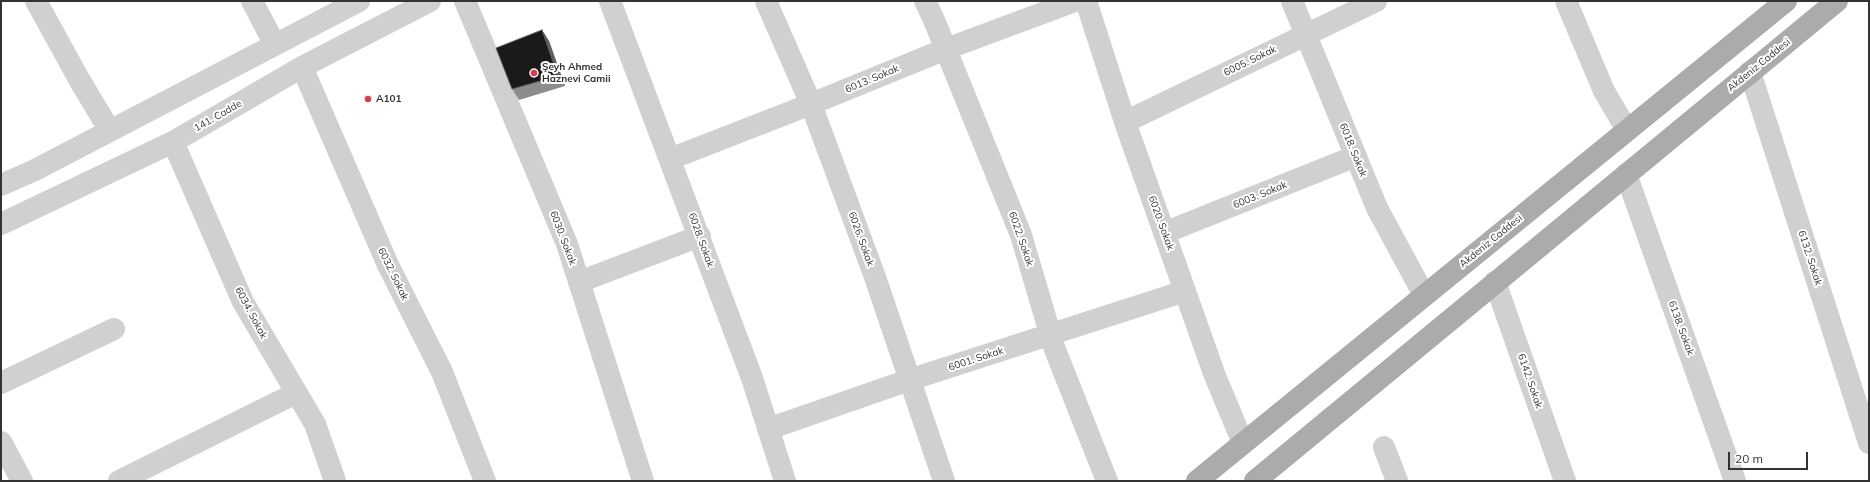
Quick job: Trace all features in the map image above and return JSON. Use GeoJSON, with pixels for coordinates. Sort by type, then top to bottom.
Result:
{"type":"FeatureCollection","features":[{"type":"Feature","properties":{"kind":"main road","name":"Akdeniz Caddesi"},"geometry":{"type":"LineString","coordinates":[[1197,481],[1786,1]]}},
{"type":"Feature","properties":{"kind":"main road","name":"Akdeniz Caddesi"},"geometry":{"type":"LineString","coordinates":[[1255,481],[1837,1]]}},
{"type":"Feature","properties":{"kind":"street"},"geometry":{"type":"LineString","coordinates":[[36,1],[80,81],[110,131]]}},
{"type":"Feature","properties":{"kind":"street"},"geometry":{"type":"LineString","coordinates":[[252,1],[275,45]]}},
{"type":"Feature","properties":{"kind":"street"},"geometry":{"type":"LineString","coordinates":[[1,185],[35,170],[359,1]]}},
{"type":"Feature","properties":{"kind":"street","name":"141. Cadde"},"geometry":{"type":"LineString","coordinates":[[1,224],[173,142],[302,67],[430,1]]}},
{"type":"Feature","properties":{"kind":"street","name":"6030. Sokak"},"geometry":{"type":"LineString","coordinates":[[464,1],[567,244],[643,481]]}},
{"type":"Feature","properties":{"kind":"street","name":"6028. Sokak"},"geometry":{"type":"LineString","coordinates":[[610,1],[700,236],[752,378],[785,481]]}},
{"type":"Feature","properties":{"kind":"street","name":"6026. Sokak"},"geometry":{"type":"LineString","coordinates":[[766,1],[811,104],[875,276],[944,481]]}},
{"type":"Feature","properties":{"kind":"street","name":"6022. Sokak"},"geometry":{"type":"LineString","coordinates":[[925,1],[946,49],[1021,235],[1050,335],[1107,481]]}},
{"type":"Feature","properties":{"kind":"street","name":"6013. Sokak"},"geometry":{"type":"LineString","coordinates":[[670,159],[946,49],[1075,1]]}},
{"type":"Feature","properties":{"kind":"street","name":"6020. Sokak"},"geometry":{"type":"LineString","coordinates":[[1086,1],[1125,122],[1164,233],[1215,376],[1243,443]]}},
{"type":"Feature","properties":{"kind":"street","name":"6018. Sokak"},"geometry":{"type":"LineString","coordinates":[[1292,1],[1377,208],[1424,295]]}},
{"type":"Feature","properties":{"kind":"street","name":"6005. Sokak"},"geometry":{"type":"LineString","coordinates":[[1125,122],[1376,1]]}},
{"type":"Feature","properties":{"kind":"street"},"geometry":{"type":"LineString","coordinates":[[1566,1],[1604,91],[1627,130]]}},
{"type":"Feature","properties":{"kind":"street","name":"6032. Sokak"},"geometry":{"type":"LineString","coordinates":[[302,67],[388,265],[442,372],[485,481]]}},
{"type":"Feature","properties":{"kind":"street","name":"6132. Sokak"},"geometry":{"type":"LineString","coordinates":[[1750,72],[1869,443]]}},
{"type":"Feature","properties":{"kind":"street","name":"6034. Sokak"},"geometry":{"type":"LineString","coordinates":[[173,142],[243,302],[315,424],[335,481]]}},
{"type":"Feature","properties":{"kind":"street","name":"6003. Sokak"},"geometry":{"type":"LineString","coordinates":[[1164,233],[1356,156]]}},
{"type":"Feature","properties":{"kind":"street","name":"6138. Sokak"},"geometry":{"type":"LineString","coordinates":[[1626,174],[1735,481]]}},
{"type":"Feature","properties":{"kind":"street"},"geometry":{"type":"LineString","coordinates":[[579,282],[700,236]]}},
{"type":"Feature","properties":{"kind":"street","name":"6142. Sokak"},"geometry":{"type":"LineString","coordinates":[[1495,282],[1565,481]]}},
{"type":"Feature","properties":{"kind":"street","name":"6001. Sokak"},"geometry":{"type":"LineString","coordinates":[[768,429],[909,380],[1185,291]]}},
{"type":"Feature","properties":{"kind":"street"},"geometry":{"type":"LineString","coordinates":[[1,383],[114,329]]}},
{"type":"Feature","properties":{"kind":"street"},"geometry":{"type":"LineString","coordinates":[[119,481],[150,474],[296,392]]}},
{"type":"Feature","properties":{"kind":"street"},"geometry":{"type":"LineString","coordinates":[[1,442],[22,481]]}},
{"type":"Feature","properties":{"kind":"street"},"geometry":{"type":"LineString","coordinates":[[1384,447],[1397,481]]}},
{"type":"Feature","properties":{"kind":"building","name":"Şeyh Ahmed Haznevi Camii"},"geometry":{"type":"Polygon","coordinates":[[[542,30],[558,76],[512,89],[496,48],[542,30]]]}},
{"type":"Feature","properties":{"kind":"place","name":"Şeyh Ahmed Haznevi Camii"},"geometry":{"type":"Point","coordinates":[534,73]}},
{"type":"Feature","properties":{"kind":"place","name":"A101"},"geometry":{"type":"Point","coordinates":[368,99]}}]}
